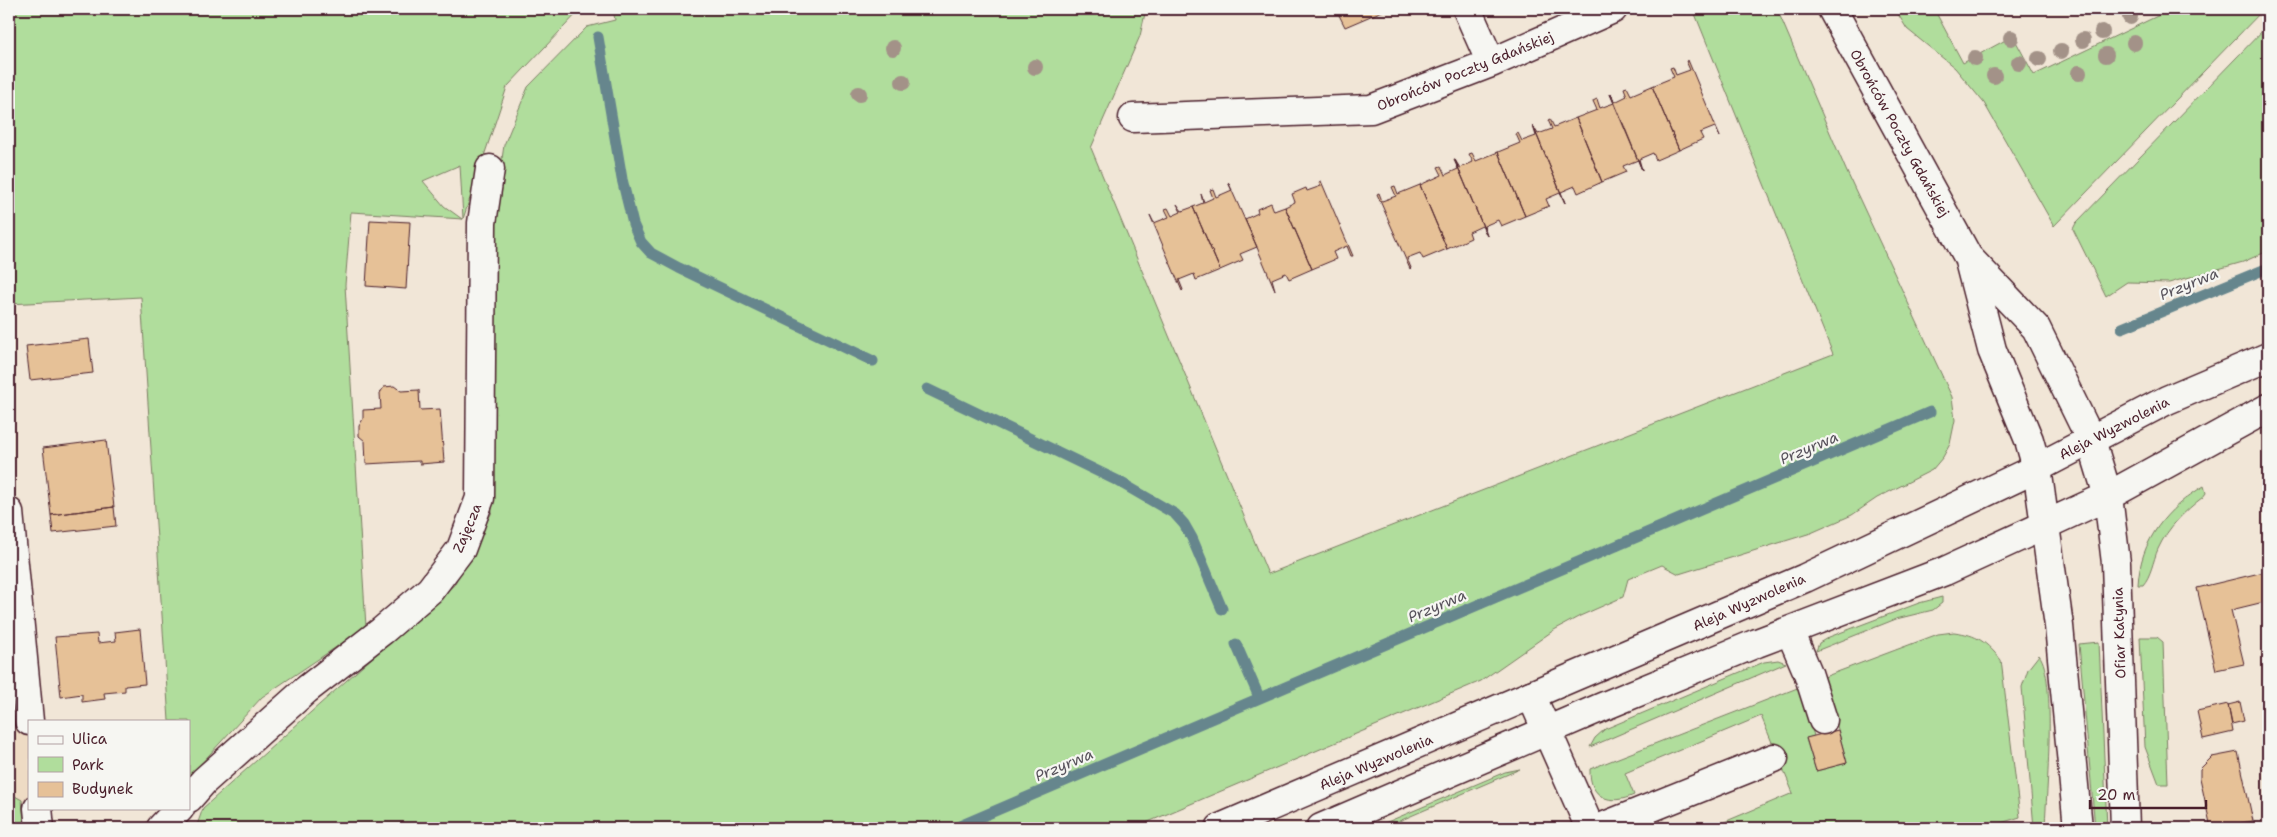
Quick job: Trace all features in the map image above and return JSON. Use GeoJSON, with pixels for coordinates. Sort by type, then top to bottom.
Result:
{"type":"FeatureCollection","features":[{"type":"Feature","properties":{"kind":"street"},"geometry":{"type":"LineString","coordinates":[[1467,9],[1492,63]]}},
{"type":"Feature","properties":{"kind":"street","name":"Obrońców Poczty Gdańskiej"},"geometry":{"type":"LineString","coordinates":[[1133,118],[1371,109],[1492,63],[1613,9]]}},
{"type":"Feature","properties":{"kind":"street","name":"Obrońców Poczty Gdańskiej"},"geometry":{"type":"LineString","coordinates":[[1832,9],[1968,257],[1992,350],[2003,373],[2037,468]]}},
{"type":"Feature","properties":{"kind":"street","name":"Zajęcza"},"geometry":{"type":"LineString","coordinates":[[190,797],[204,781],[306,690],[382,631],[430,590],[461,549],[480,498],[482,223],[490,169]]}},
{"type":"Feature","properties":{"kind":"street","name":"Obrońców Poczty Gdańskiej"},"geometry":{"type":"LineString","coordinates":[[1968,257],[2036,328],[2091,440]]}},
{"type":"Feature","properties":{"kind":"street","name":"Aleja Wyzwolenia"},"geometry":{"type":"LineString","coordinates":[[1220,828],[1805,578],[2037,468],[2167,400],[2268,357]]}},
{"type":"Feature","properties":{"kind":"street"},"geometry":{"type":"LineString","coordinates":[[1321,828],[1790,631],[1945,571],[2108,496],[2268,408]]}},
{"type":"Feature","properties":{"kind":"street","name":"Ofiar Katynia"},"geometry":{"type":"LineString","coordinates":[[2091,440],[2108,496],[2116,563],[2125,828]]}},
{"type":"Feature","properties":{"kind":"street"},"geometry":{"type":"LineString","coordinates":[[2037,468],[2059,626],[2078,828]]}},
{"type":"Feature","properties":{"kind":"street"},"geometry":{"type":"LineString","coordinates":[[9,512],[30,720]]}},
{"type":"Feature","properties":{"kind":"street"},"geometry":{"type":"LineString","coordinates":[[1790,631],[1808,673],[1823,720]]}},
{"type":"Feature","properties":{"kind":"street"},"geometry":{"type":"LineString","coordinates":[[1531,696],[1590,828]]}},
{"type":"Feature","properties":{"kind":"street"},"geometry":{"type":"LineString","coordinates":[[1600,828],[1636,821],[1774,758]]}},
{"type":"Feature","properties":{"kind":"street"},"geometry":{"type":"LineString","coordinates":[[38,810],[40,828]]}},
{"type":"Feature","properties":{"kind":"street"},"geometry":{"type":"LineString","coordinates":[[161,828],[178,810]]}},
{"type":"Feature","properties":{"kind":"shaded area"},"geometry":{"type":"Polygon","coordinates":[[[9,553],[29,720],[28,810],[31,810],[47,828],[9,828],[9,553]]]}},
{"type":"Feature","properties":{"kind":"green space"},"geometry":{"type":"Polygon","coordinates":[[[9,9],[581,9],[507,87],[463,219],[460,165],[423,181],[444,206],[462,219],[351,212],[345,285],[366,627],[262,697],[190,776],[190,720],[169,720],[141,297],[9,304],[9,9]]]}},
{"type":"Feature","properties":{"kind":"green space"},"geometry":{"type":"Polygon","coordinates":[[[613,9],[1146,9],[1140,36],[1091,148],[1268,574],[1833,354],[1693,9],[1777,9],[1846,170],[1952,397],[1955,420],[1950,444],[1943,457],[1932,470],[1877,498],[1852,515],[1811,533],[1679,574],[1662,565],[1628,579],[1623,597],[1554,630],[1481,681],[1134,828],[196,828],[203,808],[454,585],[492,512],[493,223],[504,145],[528,87],[587,27],[615,20],[613,9]]]}},
{"type":"Feature","properties":{"kind":"green space"},"geometry":{"type":"Polygon","coordinates":[[[1895,9],[1934,9],[1963,63],[2013,36],[2034,75],[2172,9],[2264,9],[2054,226],[1984,103],[1955,68],[1907,29],[1895,9]]]}},
{"type":"Feature","properties":{"kind":"green space"},"geometry":{"type":"Polygon","coordinates":[[[2268,25],[2268,251],[2243,262],[2169,283],[2127,282],[2106,296],[2073,229],[2076,223],[2268,25]]]}},
{"type":"Feature","properties":{"kind":"green space"},"geometry":{"type":"Polygon","coordinates":[[[2204,486],[2206,493],[2172,527],[2158,549],[2146,581],[2143,585],[2138,585],[2144,554],[2158,527],[2178,504],[2204,486]]]}},
{"type":"Feature","properties":{"kind":"green space"},"geometry":{"type":"Polygon","coordinates":[[[1942,597],[1942,603],[1933,610],[1896,619],[1816,651],[1819,643],[1829,637],[1919,603],[1942,597]]]}},
{"type":"Feature","properties":{"kind":"green space"},"geometry":{"type":"Polygon","coordinates":[[[1954,632],[1981,640],[2001,660],[2020,817],[1985,828],[1710,828],[1793,793],[1761,716],[1625,773],[1634,795],[1617,800],[1609,799],[1597,793],[1593,787],[1590,769],[1800,687],[1814,736],[1806,739],[1816,771],[1847,763],[1824,677],[1938,634],[1954,632]]]}},
{"type":"Feature","properties":{"kind":"green space"},"geometry":{"type":"Polygon","coordinates":[[[2140,637],[2157,637],[2163,642],[2168,784],[2159,784],[2145,747],[2140,637]]]}},
{"type":"Feature","properties":{"kind":"green space"},"geometry":{"type":"Polygon","coordinates":[[[2099,642],[2107,828],[2095,828],[2079,644],[2099,642]]]}},
{"type":"Feature","properties":{"kind":"green space"},"geometry":{"type":"Polygon","coordinates":[[[2039,655],[2044,667],[2048,687],[2049,711],[2045,828],[2034,828],[2022,687],[2028,669],[2039,655]]]}},
{"type":"Feature","properties":{"kind":"green space"},"geometry":{"type":"Polygon","coordinates":[[[1778,660],[1786,663],[1590,747],[1595,738],[1605,729],[1764,662],[1778,660]]]}},
{"type":"Feature","properties":{"kind":"green space"},"geometry":{"type":"Polygon","coordinates":[[[9,762],[13,795],[22,800],[24,822],[9,823],[9,762]]]}},
{"type":"Feature","properties":{"kind":"green space"},"geometry":{"type":"Polygon","coordinates":[[[1520,769],[1383,828],[1373,828],[1505,772],[1520,769]]]}},
{"type":"Feature","properties":{"kind":"building"},"geometry":{"type":"Polygon","coordinates":[[[1336,9],[1380,10],[1387,9],[1345,27],[1336,9]]]}},
{"type":"Feature","properties":{"kind":"building"},"geometry":{"type":"Polygon","coordinates":[[[1688,60],[1720,137],[1715,127],[1700,133],[1703,139],[1679,150],[1652,86],[1674,77],[1670,68],[1673,67],[1676,75],[1690,70],[1686,61],[1688,60]]]}},
{"type":"Feature","properties":{"kind":"building"},"geometry":{"type":"Polygon","coordinates":[[[1652,86],[1679,150],[1656,160],[1653,153],[1639,159],[1642,170],[1611,94],[1615,102],[1627,96],[1624,88],[1627,87],[1631,95],[1652,86]]]}},
{"type":"Feature","properties":{"kind":"building"},"geometry":{"type":"Polygon","coordinates":[[[1597,99],[1600,108],[1614,103],[1638,160],[1623,166],[1626,172],[1602,182],[1576,118],[1597,110],[1593,101],[1597,99]]]}},
{"type":"Feature","properties":{"kind":"building"},"geometry":{"type":"Polygon","coordinates":[[[1576,118],[1602,182],[1578,193],[1575,186],[1561,192],[1565,203],[1533,126],[1538,134],[1552,129],[1548,120],[1550,119],[1554,127],[1576,118]]]}},
{"type":"Feature","properties":{"kind":"building"},"geometry":{"type":"Polygon","coordinates":[[[1533,126],[1565,203],[1560,193],[1546,199],[1549,206],[1525,216],[1498,152],[1520,143],[1516,134],[1518,133],[1522,141],[1536,136],[1533,126]]]}},
{"type":"Feature","properties":{"kind":"building"},"geometry":{"type":"Polygon","coordinates":[[[1498,152],[1525,216],[1501,226],[1498,220],[1484,226],[1487,236],[1455,160],[1460,168],[1473,162],[1469,154],[1472,153],[1476,161],[1498,152]]]}},
{"type":"Feature","properties":{"kind":"building"},"geometry":{"type":"Polygon","coordinates":[[[1455,160],[1487,236],[1482,226],[1469,232],[1471,238],[1447,249],[1420,185],[1442,175],[1438,167],[1441,166],[1445,175],[1458,169],[1455,160]]]}},
{"type":"Feature","properties":{"kind":"building"},"geometry":{"type":"Polygon","coordinates":[[[1321,181],[1353,256],[1351,256],[1347,246],[1333,252],[1336,259],[1312,269],[1285,207],[1295,202],[1292,194],[1306,188],[1307,191],[1321,186],[1319,182],[1321,181]]]}},
{"type":"Feature","properties":{"kind":"building"},"geometry":{"type":"Polygon","coordinates":[[[1420,185],[1447,249],[1423,259],[1420,253],[1407,258],[1410,269],[1377,194],[1379,193],[1382,201],[1396,196],[1392,187],[1395,186],[1398,194],[1420,185]]]}},
{"type":"Feature","properties":{"kind":"building"},"geometry":{"type":"Polygon","coordinates":[[[1213,189],[1216,197],[1232,190],[1257,247],[1240,254],[1243,260],[1220,270],[1193,207],[1203,203],[1201,194],[1204,202],[1213,198],[1210,190],[1213,189]]]}},
{"type":"Feature","properties":{"kind":"building"},"geometry":{"type":"Polygon","coordinates":[[[1271,203],[1274,211],[1285,207],[1312,269],[1289,279],[1286,273],[1272,279],[1275,290],[1245,219],[1258,213],[1257,209],[1271,203]]]}},
{"type":"Feature","properties":{"kind":"building"},"geometry":{"type":"Polygon","coordinates":[[[1177,204],[1182,211],[1193,207],[1220,270],[1196,280],[1194,274],[1179,280],[1182,291],[1150,215],[1154,223],[1169,217],[1165,209],[1168,208],[1172,216],[1181,212],[1177,204]]]}},
{"type":"Feature","properties":{"kind":"building"},"geometry":{"type":"Polygon","coordinates":[[[370,220],[410,222],[406,289],[366,286],[370,220]]]}},
{"type":"Feature","properties":{"kind":"building"},"geometry":{"type":"Polygon","coordinates":[[[89,339],[93,373],[30,380],[26,346],[89,339]]]}},
{"type":"Feature","properties":{"kind":"building"},"geometry":{"type":"Polygon","coordinates":[[[394,386],[401,391],[419,390],[420,410],[440,409],[444,462],[420,464],[420,461],[366,464],[365,441],[359,436],[359,426],[363,419],[363,410],[381,409],[380,393],[384,387],[394,386]]]}},
{"type":"Feature","properties":{"kind":"building"},"geometry":{"type":"Polygon","coordinates":[[[106,440],[114,507],[51,515],[43,448],[106,440]]]}},
{"type":"Feature","properties":{"kind":"building"},"geometry":{"type":"Polygon","coordinates":[[[114,507],[116,526],[53,533],[51,515],[114,507]]]}},
{"type":"Feature","properties":{"kind":"building"},"geometry":{"type":"Polygon","coordinates":[[[2268,571],[2268,601],[2231,610],[2244,664],[2216,670],[2197,588],[2268,571]]]}},
{"type":"Feature","properties":{"kind":"building"},"geometry":{"type":"Polygon","coordinates":[[[140,629],[145,684],[125,686],[125,691],[104,693],[105,699],[82,702],[82,694],[61,697],[55,637],[97,634],[98,643],[116,641],[115,632],[140,629]]]}},
{"type":"Feature","properties":{"kind":"building"},"geometry":{"type":"Polygon","coordinates":[[[2240,702],[2244,721],[2232,724],[2228,705],[2240,702]]]}},
{"type":"Feature","properties":{"kind":"building"},"geometry":{"type":"Polygon","coordinates":[[[2228,704],[2233,732],[2203,739],[2197,711],[2228,704]]]}},
{"type":"Feature","properties":{"kind":"building"},"geometry":{"type":"Polygon","coordinates":[[[1838,730],[1847,763],[1816,771],[1806,738],[1838,730]]]}},
{"type":"Feature","properties":{"kind":"building"},"geometry":{"type":"Polygon","coordinates":[[[2238,752],[2253,821],[2241,823],[2242,828],[2211,828],[2200,778],[2200,769],[2212,757],[2238,752]]]}},
{"type":"Feature","properties":{"kind":"waterway"},"geometry":{"type":"LineString","coordinates":[[598,37],[622,179],[633,224],[641,242],[651,253],[679,268],[873,361]]}},
{"type":"Feature","properties":{"kind":"waterway","name":"Przyrwa"},"geometry":{"type":"LineString","coordinates":[[2122,328],[2268,268]]}},
{"type":"Feature","properties":{"kind":"waterway"},"geometry":{"type":"LineString","coordinates":[[927,389],[1118,481],[1175,514],[1184,524],[1192,538],[1222,609]]}},
{"type":"Feature","properties":{"kind":"waterway","name":"Przyrwa"},"geometry":{"type":"LineString","coordinates":[[955,828],[1930,412]]}},
{"type":"Feature","properties":{"kind":"waterway"},"geometry":{"type":"LineString","coordinates":[[1236,644],[1259,697]]}}]}
